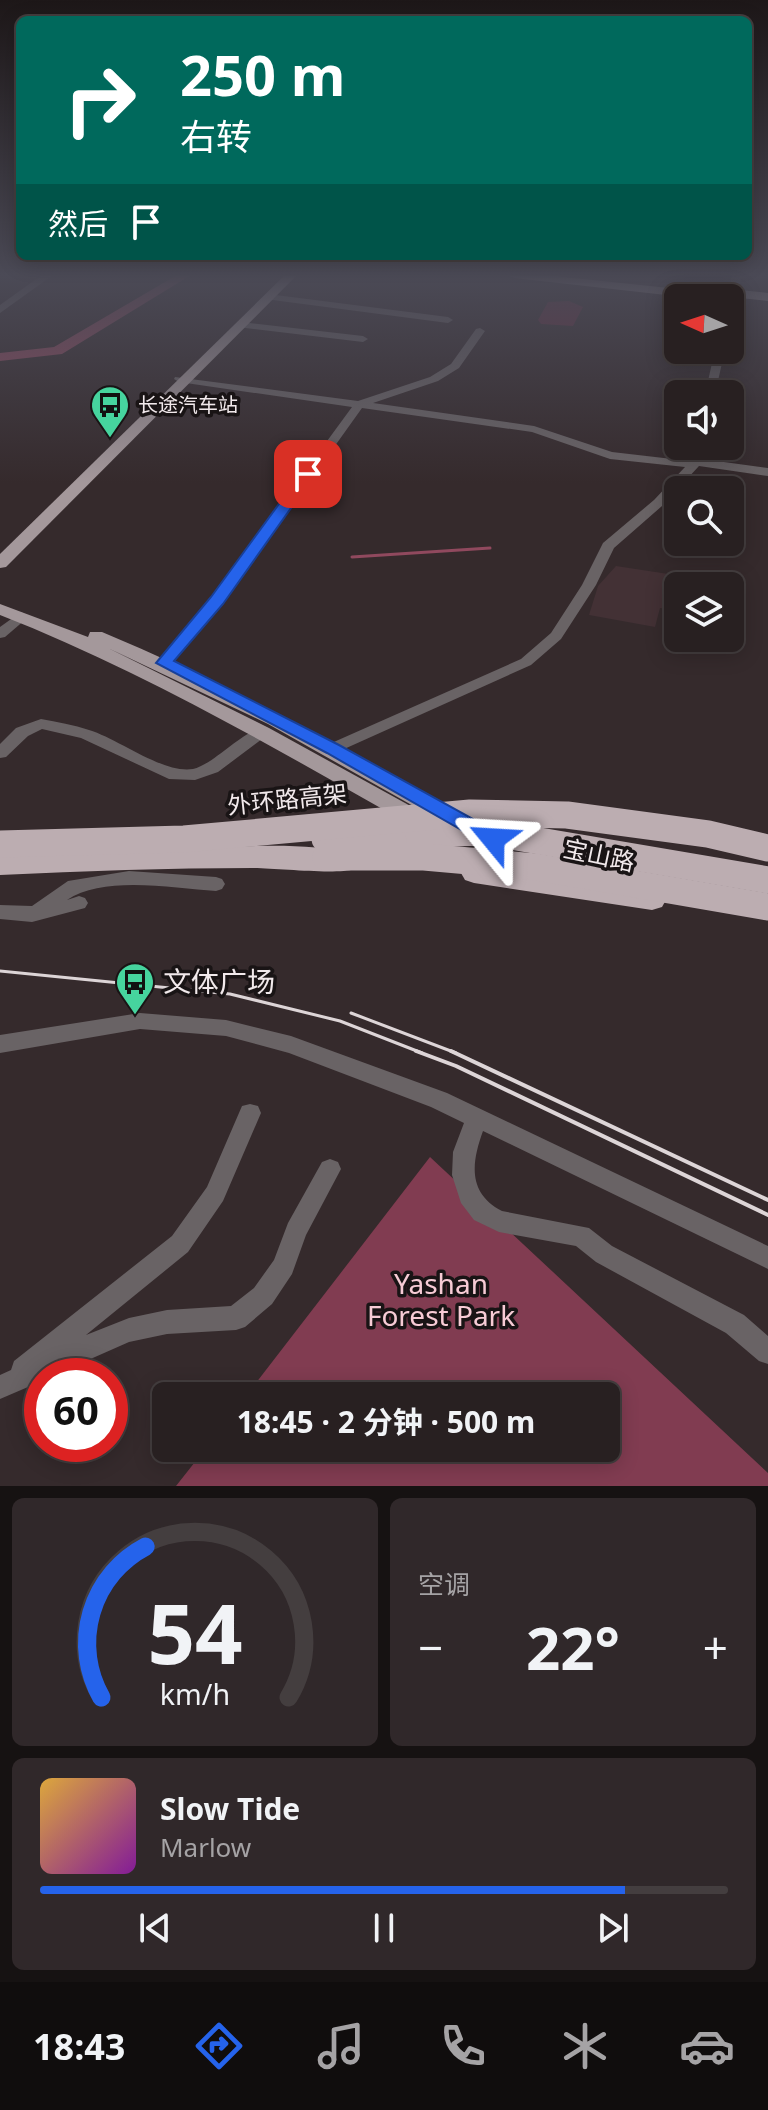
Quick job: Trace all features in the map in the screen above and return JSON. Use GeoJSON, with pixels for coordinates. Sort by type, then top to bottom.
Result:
{"type":"FeatureCollection","features":[{"type":"Feature","properties":{"kind":"highway","name":"外环路高架"},"geometry":{"type":"LineString","coordinates":[[0,849],[192,847],[480,821],[577,824],[768,851]]}},
{"type":"Feature","properties":{"kind":"highway"},"geometry":{"type":"LineString","coordinates":[[297,858],[326,848],[487,832],[768,880]]}},
{"type":"Feature","properties":{"kind":"highway"},"geometry":{"type":"LineString","coordinates":[[0,849],[326,848],[424,842],[538,852],[768,891]]}},
{"type":"Feature","properties":{"kind":"highway"},"geometry":{"type":"LineString","coordinates":[[326,848],[536,867],[768,912]]}},
{"type":"Feature","properties":{"kind":"highway"},"geometry":{"type":"LineString","coordinates":[[0,865],[183,858],[297,858],[459,871],[693,906],[768,912]]}},
{"type":"Feature","properties":{"kind":"main road"},"geometry":{"type":"LineString","coordinates":[[0,563],[217,344]]}},
{"type":"Feature","properties":{"kind":"main road"},"geometry":{"type":"LineString","coordinates":[[0,553],[220,344]]}},
{"type":"Feature","properties":{"kind":"main road","name":"宝山路"},"geometry":{"type":"LineString","coordinates":[[6,604],[164,663],[333,749],[493,839],[596,870],[768,897]]}},
{"type":"Feature","properties":{"kind":"main road","name":"宝山路"},"geometry":{"type":"LineString","coordinates":[[6,604],[262,733],[483,855],[598,884],[768,912]]}},
{"type":"Feature","properties":{"kind":"street"},"geometry":{"type":"LineString","coordinates":[[164,663],[217,601],[359,404],[434,379],[455,366],[470,344]]}},
{"type":"Feature","properties":{"kind":"street"},"geometry":{"type":"LineString","coordinates":[[183,380],[534,429],[610,455],[681,464],[687,460]]}},
{"type":"Feature","properties":{"kind":"street"},"geometry":{"type":"LineString","coordinates":[[333,749],[526,662],[556,636],[589,585],[608,546],[658,503],[692,460]]}},
{"type":"Feature","properties":{"kind":"street"},"geometry":{"type":"LineString","coordinates":[[721,460],[768,472]]}},
{"type":"Feature","properties":{"kind":"street"},"geometry":{"type":"LineString","coordinates":[[0,634],[6,604]]}},
{"type":"Feature","properties":{"kind":"street"},"geometry":{"type":"LineString","coordinates":[[0,753],[22,732],[41,724],[86,734],[175,775],[195,774],[212,768],[262,733]]}},
{"type":"Feature","properties":{"kind":"street"},"geometry":{"type":"LineString","coordinates":[[32,915],[74,886],[129,878],[216,884]]}},
{"type":"Feature","properties":{"kind":"street"},"geometry":{"type":"LineString","coordinates":[[0,912],[32,915],[59,911],[79,903]]}},
{"type":"Feature","properties":{"kind":"street"},"geometry":{"type":"LineString","coordinates":[[0,1044],[140,1021],[226,1028],[291,1045],[439,1100],[768,1258]]}},
{"type":"Feature","properties":{"kind":"street"},"geometry":{"type":"LineString","coordinates":[[1,1388],[180,1244],[215,1194],[250,1113]]}},
{"type":"Feature","properties":{"kind":"street"},"geometry":{"type":"LineString","coordinates":[[477,1118],[464,1152],[463,1175],[469,1196],[482,1212],[499,1221],[568,1231],[581,1236],[604,1254],[735,1324],[768,1352]]}},
{"type":"Feature","properties":{"kind":"street"},"geometry":{"type":"LineString","coordinates":[[1,1388],[129,1330],[167,1322],[236,1318],[263,1296],[284,1266],[296,1231],[330,1169]]}},
{"type":"Feature","properties":{"kind":"shaded area"},"geometry":{"type":"Polygon","coordinates":[[[616,566],[664,573],[664,608],[660,608],[655,627],[589,615],[598,586],[616,566]]]}},
{"type":"Feature","properties":{"kind":"green space","name":"Yashan Forest Park"},"geometry":{"type":"Polygon","coordinates":[[[430,1157],[768,1473],[768,1486],[176,1486],[195,1462],[620,1462],[620,1382],[257,1382],[430,1157]]]}},
{"type":"Feature","properties":{"kind":"waterway"},"geometry":{"type":"LineString","coordinates":[[0,357],[57,351],[68,344]]}},
{"type":"Feature","properties":{"kind":"waterway"},"geometry":{"type":"LineString","coordinates":[[352,557],[490,548]]}},
{"type":"Feature","properties":{"kind":"railway"},"geometry":{"type":"LineString","coordinates":[[0,971],[230,994],[340,1021],[422,1053]]}},
{"type":"Feature","properties":{"kind":"railway"},"geometry":{"type":"LineString","coordinates":[[351,1013],[452,1052]]}},
{"type":"Feature","properties":{"kind":"railway"},"geometry":{"type":"LineString","coordinates":[[416,1051],[456,1066],[768,1215]]}},
{"type":"Feature","properties":{"kind":"railway"},"geometry":{"type":"LineString","coordinates":[[452,1052],[456,1053]]}},
{"type":"Feature","properties":{"kind":"railway"},"geometry":{"type":"LineString","coordinates":[[452,1052],[768,1200]]}},
{"type":"Feature","properties":{"kind":"place","name":"长途汽车站"},"geometry":{"type":"Point","coordinates":[110,439]}},
{"type":"Feature","properties":{"kind":"place","name":"文体广场"},"geometry":{"type":"Point","coordinates":[135,1016]}},
{"type":"Feature","properties":{"kind":"route"},"geometry":{"type":"LineString","coordinates":[[308,474],[217,601],[164,663],[333,749],[461,824],[493,839]]}}]}
